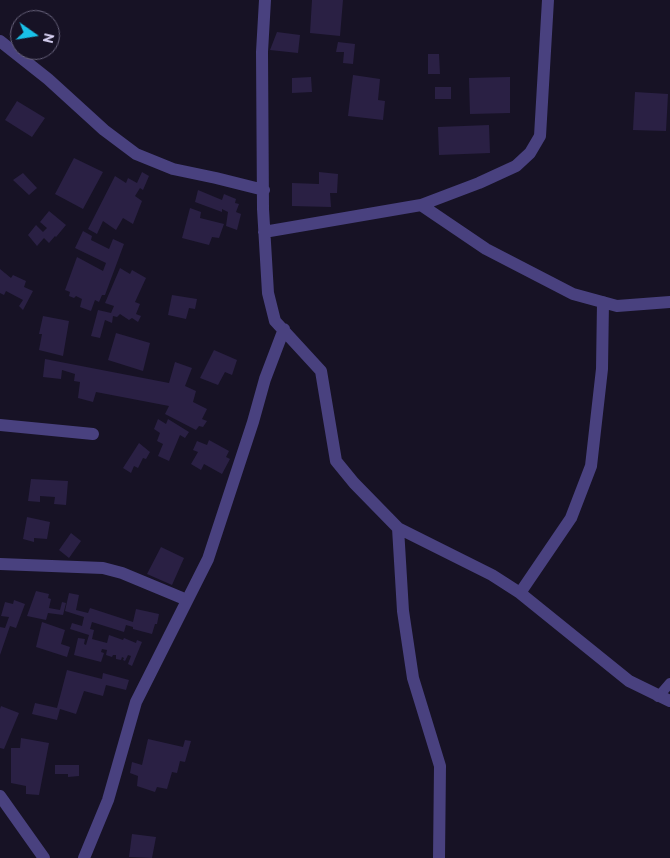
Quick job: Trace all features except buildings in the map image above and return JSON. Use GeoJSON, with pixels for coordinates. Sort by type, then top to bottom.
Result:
{"type":"FeatureCollection","features":[{"type":"Feature","properties":{"kind":"street"},"geometry":{"type":"LineString","coordinates":[[265,0],[262,52],[264,232],[268,293],[275,321],[321,371],[336,461],[354,483],[398,528],[492,575],[520,593],[629,681],[664,699]]}},
{"type":"Feature","properties":{"kind":"street"},"geometry":{"type":"LineString","coordinates":[[264,232],[421,205],[479,183],[516,166],[530,153],[540,136],[548,0]]}},
{"type":"Feature","properties":{"kind":"street"},"geometry":{"type":"LineString","coordinates":[[0,41],[48,79],[104,130],[136,154],[172,169],[264,190]]}},
{"type":"Feature","properties":{"kind":"street"},"geometry":{"type":"LineString","coordinates":[[421,205],[486,249],[572,294],[617,306],[670,302]]}},
{"type":"Feature","properties":{"kind":"street"},"geometry":{"type":"LineString","coordinates":[[520,593],[571,518],[591,466],[602,369],[603,302]]}},
{"type":"Feature","properties":{"kind":"street"},"geometry":{"type":"LineString","coordinates":[[84,858],[108,800],[136,702],[208,559],[253,422],[265,379],[284,329]]}},
{"type":"Feature","properties":{"kind":"street"},"geometry":{"type":"LineString","coordinates":[[0,426],[93,434]]}},
{"type":"Feature","properties":{"kind":"street"},"geometry":{"type":"LineString","coordinates":[[398,528],[402,611],[413,678],[440,766],[439,858]]}},
{"type":"Feature","properties":{"kind":"street"},"geometry":{"type":"LineString","coordinates":[[0,564],[103,568],[122,573],[188,600]]}},
{"type":"Feature","properties":{"kind":"street"},"geometry":{"type":"LineString","coordinates":[[0,796],[44,858]]}},
{"type":"Feature","properties":{"kind":"lane"},"geometry":{"type":"LineString","coordinates":[[664,699],[670,682]]}}]}
